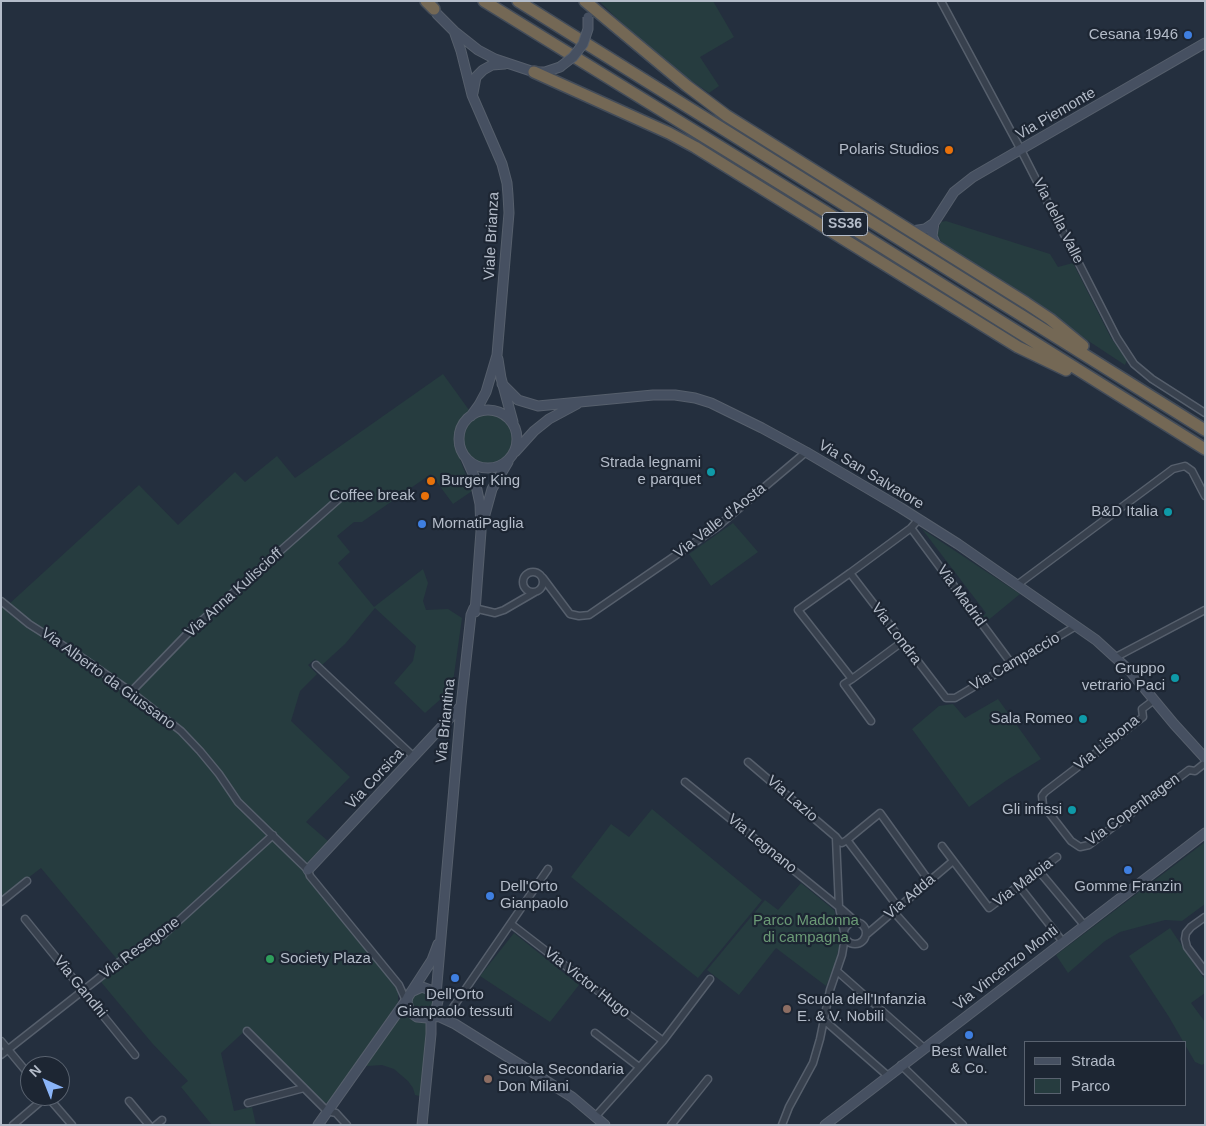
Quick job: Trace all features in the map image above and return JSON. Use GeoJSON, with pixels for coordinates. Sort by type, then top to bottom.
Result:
{"type":"FeatureCollection","features":[{"type":"Feature","properties":{"kind":"highway","name":"SS36"},"geometry":{"type":"LineString","coordinates":[[484,1],[840,220],[1205,449]]}},
{"type":"Feature","properties":{"kind":"highway","name":"SS36"},"geometry":{"type":"LineString","coordinates":[[518,1],[848,209],[1205,430]]}},
{"type":"Feature","properties":{"kind":"highway"},"geometry":{"type":"LineString","coordinates":[[584,1],[687,86],[727,116],[1050,319],[1119,376]]}},
{"type":"Feature","properties":{"kind":"highway"},"geometry":{"type":"LineString","coordinates":[[534,72],[669,133],[695,147],[1018,347],[1114,393]]}},
{"type":"Feature","properties":{"kind":"street"},"geometry":{"type":"LineString","coordinates":[[430,4],[454,31],[478,50],[508,64],[534,72],[545,72],[560,67],[573,57],[583,44],[588,29],[588,17],[584,1]]}},
{"type":"Feature","properties":{"kind":"street","name":"Via della Valle"},"geometry":{"type":"LineString","coordinates":[[941,1],[1022,150],[1117,338],[1134,364],[1152,379],[1205,413]]}},
{"type":"Feature","properties":{"kind":"street","name":"Viale Brianza"},"geometry":{"type":"LineString","coordinates":[[454,31],[461,50],[472,95],[502,164],[508,184],[509,213],[497,355]]}},
{"type":"Feature","properties":{"kind":"street","name":"Via Piemonte"},"geometry":{"type":"LineString","coordinates":[[934,223],[954,192],[973,177],[1205,42]]}},
{"type":"Feature","properties":{"kind":"street"},"geometry":{"type":"LineString","coordinates":[[472,95],[476,77],[483,70],[492,65],[508,64]]}},
{"type":"Feature","properties":{"kind":"street"},"geometry":{"type":"LineString","coordinates":[[912,231],[925,229],[934,223]]}},
{"type":"Feature","properties":{"kind":"street"},"geometry":{"type":"LineString","coordinates":[[934,223],[932,236],[937,247]]}},
{"type":"Feature","properties":{"kind":"street"},"geometry":{"type":"LineString","coordinates":[[497,355],[502,384],[517,437],[516,448],[511,457],[500,465],[490,468],[474,464],[466,458],[459,438],[462,428],[486,392],[497,355]]}},
{"type":"Feature","properties":{"kind":"street","name":"Via San Salvatore"},"geometry":{"type":"LineString","coordinates":[[502,384],[518,400],[538,406]]}},
{"type":"Feature","properties":{"kind":"street","name":"Via San Salvatore"},"geometry":{"type":"LineString","coordinates":[[497,412],[538,406],[665,394],[711,402],[806,452],[901,508],[1076,626],[1116,657],[1205,758]]}},
{"type":"Feature","properties":{"kind":"street","name":"Via San Salvatore"},"geometry":{"type":"LineString","coordinates":[[511,457],[526,439],[549,419],[581,403]]}},
{"type":"Feature","properties":{"kind":"street"},"geometry":{"type":"LineString","coordinates":[[470,416],[483,411],[497,412],[509,419],[514,427]]}},
{"type":"Feature","properties":{"kind":"street","name":"Via Valle d'Aosta"},"geometry":{"type":"LineString","coordinates":[[558,601],[570,614],[579,616],[589,615],[716,527],[806,452]]}},
{"type":"Feature","properties":{"kind":"street","name":"Via Briantina"},"geometry":{"type":"LineString","coordinates":[[480,531],[492,489],[511,457]]}},
{"type":"Feature","properties":{"kind":"street","name":"Via Briantina"},"geometry":{"type":"LineString","coordinates":[[451,837],[456,822],[458,802],[475,617],[474,608],[480,531],[478,490],[466,458]]}},
{"type":"Feature","properties":{"kind":"street"},"geometry":{"type":"LineString","coordinates":[[1017,585],[1173,469],[1185,466],[1192,471],[1205,496]]}},
{"type":"Feature","properties":{"kind":"street","name":"Via Anna Kuliscioff"},"geometry":{"type":"LineString","coordinates":[[131,692],[191,630],[340,498]]}},
{"type":"Feature","properties":{"kind":"street"},"geometry":{"type":"LineString","coordinates":[[852,679],[798,610],[911,528],[918,520]]}},
{"type":"Feature","properties":{"kind":"street","name":"Via Madrid"},"geometry":{"type":"LineString","coordinates":[[911,528],[1011,664]]}},
{"type":"Feature","properties":{"kind":"street"},"geometry":{"type":"LineString","coordinates":[[516,602],[523,591],[524,576],[529,572],[538,573],[558,601]]}},
{"type":"Feature","properties":{"kind":"street","name":"Via Londra"},"geometry":{"type":"LineString","coordinates":[[850,573],[940,692],[946,698],[955,698]]}},
{"type":"Feature","properties":{"kind":"street"},"geometry":{"type":"LineString","coordinates":[[474,608],[495,613],[504,610],[536,591],[543,585],[543,578]]}},
{"type":"Feature","properties":{"kind":"street"},"geometry":{"type":"LineString","coordinates":[[523,586],[528,591],[548,594],[558,601]]}},
{"type":"Feature","properties":{"kind":"street","name":"Via Alberto da Giussano"},"geometry":{"type":"LineString","coordinates":[[1,601],[14,612],[131,692],[181,731],[214,768],[238,802],[308,870],[310,876],[408,999]]}},
{"type":"Feature","properties":{"kind":"street","name":"Via Briantina"},"geometry":{"type":"LineString","coordinates":[[442,1009],[442,934],[451,821],[470,615],[474,608]]}},
{"type":"Feature","properties":{"kind":"street"},"geometry":{"type":"LineString","coordinates":[[1116,657],[1205,610]]}},
{"type":"Feature","properties":{"kind":"street","name":"Via Campaccio"},"geometry":{"type":"LineString","coordinates":[[955,698],[1076,626]]}},
{"type":"Feature","properties":{"kind":"street"},"geometry":{"type":"LineString","coordinates":[[871,721],[844,684],[902,642]]}},
{"type":"Feature","properties":{"kind":"street"},"geometry":{"type":"LineString","coordinates":[[316,665],[414,757]]}},
{"type":"Feature","properties":{"kind":"street","name":"Via Lisbona"},"geometry":{"type":"LineString","coordinates":[[1054,785],[1143,717],[1142,709],[1154,700]]}},
{"type":"Feature","properties":{"kind":"street","name":"Via Corsica"},"geometry":{"type":"LineString","coordinates":[[308,870],[462,706]]}},
{"type":"Feature","properties":{"kind":"street","name":"Via Lazio"},"geometry":{"type":"LineString","coordinates":[[748,762],[836,837]]}},
{"type":"Feature","properties":{"kind":"street","name":"Via Copenhagen"},"geometry":{"type":"LineString","coordinates":[[1054,785],[1042,796],[1043,805],[1071,841],[1080,847],[1085,847],[1189,770],[1195,771],[1205,763]]}},
{"type":"Feature","properties":{"kind":"street","name":"Via Legnano"},"geometry":{"type":"LineString","coordinates":[[686,782],[840,906]]}},
{"type":"Feature","properties":{"kind":"street"},"geometry":{"type":"LineString","coordinates":[[836,837],[842,843],[880,813],[929,880]]}},
{"type":"Feature","properties":{"kind":"street","name":"Via Vincenzo Monti"},"geometry":{"type":"LineString","coordinates":[[825,1125],[1205,833]]}},
{"type":"Feature","properties":{"kind":"street","name":"Via Resegone"},"geometry":{"type":"LineString","coordinates":[[1,1055],[141,947],[163,935],[273,835]]}},
{"type":"Feature","properties":{"kind":"street"},"geometry":{"type":"LineString","coordinates":[[836,837],[840,906],[844,935],[850,943],[858,944]]}},
{"type":"Feature","properties":{"kind":"street"},"geometry":{"type":"LineString","coordinates":[[847,840],[924,946]]}},
{"type":"Feature","properties":{"kind":"street"},"geometry":{"type":"LineString","coordinates":[[942,846],[953,861]]}},
{"type":"Feature","properties":{"kind":"street","name":"Via Maloia"},"geometry":{"type":"LineString","coordinates":[[953,861],[989,908],[1057,857]]}},
{"type":"Feature","properties":{"kind":"street","name":"Via Adda"},"geometry":{"type":"LineString","coordinates":[[867,934],[953,861]]}},
{"type":"Feature","properties":{"kind":"street"},"geometry":{"type":"LineString","coordinates":[[548,869],[455,1004],[442,1009],[437,1010],[431,1016],[422,1019],[410,1012],[408,999],[419,988],[425,987],[430,989],[442,1009],[455,1024],[572,1097],[605,1125]]}},
{"type":"Feature","properties":{"kind":"street"},"geometry":{"type":"LineString","coordinates":[[1039,870],[1084,926]]}},
{"type":"Feature","properties":{"kind":"street"},"geometry":{"type":"LineString","coordinates":[[1,902],[27,881]]}},
{"type":"Feature","properties":{"kind":"street"},"geometry":{"type":"LineString","coordinates":[[1018,886],[1063,942]]}},
{"type":"Feature","properties":{"kind":"street"},"geometry":{"type":"LineString","coordinates":[[840,906],[854,922],[862,924],[867,934],[864,940],[842,954]]}},
{"type":"Feature","properties":{"kind":"street"},"geometry":{"type":"LineString","coordinates":[[1205,917],[1186,933],[1187,946],[1205,971]]}},
{"type":"Feature","properties":{"kind":"street","name":"Via Gandhi"},"geometry":{"type":"LineString","coordinates":[[25,919],[135,1055]]}},
{"type":"Feature","properties":{"kind":"street"},"geometry":{"type":"LineString","coordinates":[[783,1124],[789,1107],[813,1063],[830,990],[842,954],[844,935],[847,925],[854,922]]}},
{"type":"Feature","properties":{"kind":"street","name":"Via Victor Hugo"},"geometry":{"type":"LineString","coordinates":[[511,924],[662,1041]]}},
{"type":"Feature","properties":{"kind":"street","name":"Via Briantina"},"geometry":{"type":"LineString","coordinates":[[318,1125],[408,999],[432,960],[442,934]]}},
{"type":"Feature","properties":{"kind":"street"},"geometry":{"type":"LineString","coordinates":[[837,971],[924,1048]]}},
{"type":"Feature","properties":{"kind":"street"},"geometry":{"type":"LineString","coordinates":[[596,1116],[662,1041],[710,979]]}},
{"type":"Feature","properties":{"kind":"street"},"geometry":{"type":"LineString","coordinates":[[431,1034],[442,1009]]}},
{"type":"Feature","properties":{"kind":"street"},"geometry":{"type":"LineString","coordinates":[[422,1125],[431,1016]]}},
{"type":"Feature","properties":{"kind":"street"},"geometry":{"type":"LineString","coordinates":[[824,1020],[888,1076]]}},
{"type":"Feature","properties":{"kind":"street"},"geometry":{"type":"LineString","coordinates":[[247,1031],[327,1111],[336,1113],[346,1125]]}},
{"type":"Feature","properties":{"kind":"street"},"geometry":{"type":"LineString","coordinates":[[595,1033],[639,1067]]}},
{"type":"Feature","properties":{"kind":"street"},"geometry":{"type":"LineString","coordinates":[[1,1041],[20,1064]]}},
{"type":"Feature","properties":{"kind":"street"},"geometry":{"type":"LineString","coordinates":[[902,1066],[963,1125]]}},
{"type":"Feature","properties":{"kind":"street"},"geometry":{"type":"LineString","coordinates":[[671,1125],[708,1079]]}},
{"type":"Feature","properties":{"kind":"street"},"geometry":{"type":"LineString","coordinates":[[248,1103],[304,1088]]}},
{"type":"Feature","properties":{"kind":"street"},"geometry":{"type":"LineString","coordinates":[[129,1101],[148,1125]]}},
{"type":"Feature","properties":{"kind":"street"},"geometry":{"type":"LineString","coordinates":[[13,1125],[35,1106]]}},
{"type":"Feature","properties":{"kind":"street"},"geometry":{"type":"LineString","coordinates":[[56,1106],[72,1125]]}},
{"type":"Feature","properties":{"kind":"green space"},"geometry":{"type":"Polygon","coordinates":[[[599,1],[713,1],[734,37],[700,57],[719,86],[709,93],[654,55],[599,1]]]}},
{"type":"Feature","properties":{"kind":"green space"},"geometry":{"type":"Polygon","coordinates":[[[946,221],[1050,254],[1058,267],[1073,263],[1111,338],[1127,360],[1125,365],[947,248],[937,234],[941,222],[946,221]]]}},
{"type":"Feature","properties":{"kind":"green space"},"geometry":{"type":"Polygon","coordinates":[[[443,374],[469,410],[458,427],[455,446],[472,491],[453,504],[431,474],[362,522],[354,522],[337,536],[350,552],[338,563],[374,607],[423,569],[428,583],[423,601],[426,610],[448,609],[462,618],[452,689],[425,713],[394,683],[413,661],[416,646],[375,608],[345,644],[322,665],[315,659],[308,665],[317,674],[300,691],[291,721],[350,777],[306,822],[328,841],[305,865],[306,875],[398,990],[398,1002],[329,1102],[325,1103],[249,1027],[221,1053],[234,1111],[252,1107],[256,1125],[212,1125],[181,1087],[188,1081],[152,1043],[101,982],[121,964],[41,868],[1,899],[1,605],[10,614],[14,611],[8,605],[139,485],[178,525],[235,472],[245,482],[277,456],[295,478],[443,374]]]}},
{"type":"Feature","properties":{"kind":"green space"},"geometry":{"type":"Polygon","coordinates":[[[483,415],[493,415],[502,419],[508,425],[511,430],[511,448],[502,459],[493,463],[483,463],[474,459],[468,453],[464,444],[464,434],[468,425],[474,419],[483,415]]]}},
{"type":"Feature","properties":{"kind":"green space"},"geometry":{"type":"Polygon","coordinates":[[[733,523],[758,552],[711,586],[689,554],[733,523]]]}},
{"type":"Feature","properties":{"kind":"green space"},"geometry":{"type":"Polygon","coordinates":[[[922,529],[1020,594],[986,622],[982,617],[986,613],[922,529]]]}},
{"type":"Feature","properties":{"kind":"green space"},"geometry":{"type":"Polygon","coordinates":[[[998,699],[1041,759],[969,807],[912,729],[939,706],[953,704],[965,718],[998,699]]]}},
{"type":"Feature","properties":{"kind":"green space"},"geometry":{"type":"Polygon","coordinates":[[[652,809],[762,900],[698,978],[571,877],[611,824],[629,837],[652,809]]]}},
{"type":"Feature","properties":{"kind":"green space"},"geometry":{"type":"Polygon","coordinates":[[[1205,842],[1205,904],[1182,921],[1165,920],[1120,932],[1105,941],[1068,973],[1056,955],[1205,842]]]}},
{"type":"Feature","properties":{"kind":"green space","name":"Parco Madonna di campagna"},"geometry":{"type":"Polygon","coordinates":[[[801,883],[834,910],[840,928],[841,938],[835,964],[826,986],[776,948],[739,995],[707,970],[765,900],[778,910],[801,883]]]}},
{"type":"Feature","properties":{"kind":"green space"},"geometry":{"type":"Polygon","coordinates":[[[1170,928],[1205,980],[1205,993],[1191,1003],[1205,1022],[1205,1063],[1202,1065],[1195,1062],[1186,1046],[1186,1041],[1183,1041],[1129,956],[1170,928]]]}},
{"type":"Feature","properties":{"kind":"green space"},"geometry":{"type":"Polygon","coordinates":[[[514,933],[579,985],[550,1022],[480,976],[514,933]]]}},
{"type":"Feature","properties":{"kind":"green space"},"geometry":{"type":"Polygon","coordinates":[[[419,991],[430,993],[435,1000],[431,1012],[424,1016],[412,1011],[410,999],[419,991]]]}},
{"type":"Feature","properties":{"kind":"green space"},"geometry":{"type":"Polygon","coordinates":[[[404,1010],[410,1018],[417,1022],[429,1021],[420,1096],[415,1095],[408,1081],[394,1069],[382,1065],[367,1066],[366,1064],[404,1010]]]}},
{"type":"Feature","properties":{"kind":"place","name":"Cesana 1946"},"geometry":{"type":"Point","coordinates":[1188,35]}},
{"type":"Feature","properties":{"kind":"place","name":"Polaris Studios"},"geometry":{"type":"Point","coordinates":[949,150]}},
{"type":"Feature","properties":{"kind":"place","name":"Strada legnami e parquet"},"geometry":{"type":"Point","coordinates":[711,472]}},
{"type":"Feature","properties":{"kind":"place","name":"Burger King"},"geometry":{"type":"Point","coordinates":[431,481]}},
{"type":"Feature","properties":{"kind":"place","name":"Coffee break"},"geometry":{"type":"Point","coordinates":[425,496]}},
{"type":"Feature","properties":{"kind":"place","name":"B&D Italia"},"geometry":{"type":"Point","coordinates":[1168,512]}},
{"type":"Feature","properties":{"kind":"place","name":"MornatiPaglia"},"geometry":{"type":"Point","coordinates":[422,524]}},
{"type":"Feature","properties":{"kind":"place","name":"Gruppo vetrario Paci"},"geometry":{"type":"Point","coordinates":[1175,678]}},
{"type":"Feature","properties":{"kind":"place","name":"Sala Romeo"},"geometry":{"type":"Point","coordinates":[1083,719]}},
{"type":"Feature","properties":{"kind":"place","name":"Gli infissi"},"geometry":{"type":"Point","coordinates":[1072,810]}},
{"type":"Feature","properties":{"kind":"place","name":"Gomme Franzin"},"geometry":{"type":"Point","coordinates":[1128,870]}},
{"type":"Feature","properties":{"kind":"place","name":"Dell'Orto Gianpaolo"},"geometry":{"type":"Point","coordinates":[490,896]}},
{"type":"Feature","properties":{"kind":"place","name":"Society Plaza"},"geometry":{"type":"Point","coordinates":[270,959]}},
{"type":"Feature","properties":{"kind":"place","name":"Dell'Orto Gianpaolo tessuti"},"geometry":{"type":"Point","coordinates":[455,978]}},
{"type":"Feature","properties":{"kind":"place","name":"Scuola dell'Infanzia E. & V. Nobili"},"geometry":{"type":"Point","coordinates":[787,1009]}},
{"type":"Feature","properties":{"kind":"place","name":"Best Wallet & Co."},"geometry":{"type":"Point","coordinates":[969,1035]}},
{"type":"Feature","properties":{"kind":"place","name":"Scuola Secondaria Don Milani"},"geometry":{"type":"Point","coordinates":[488,1079]}}]}
